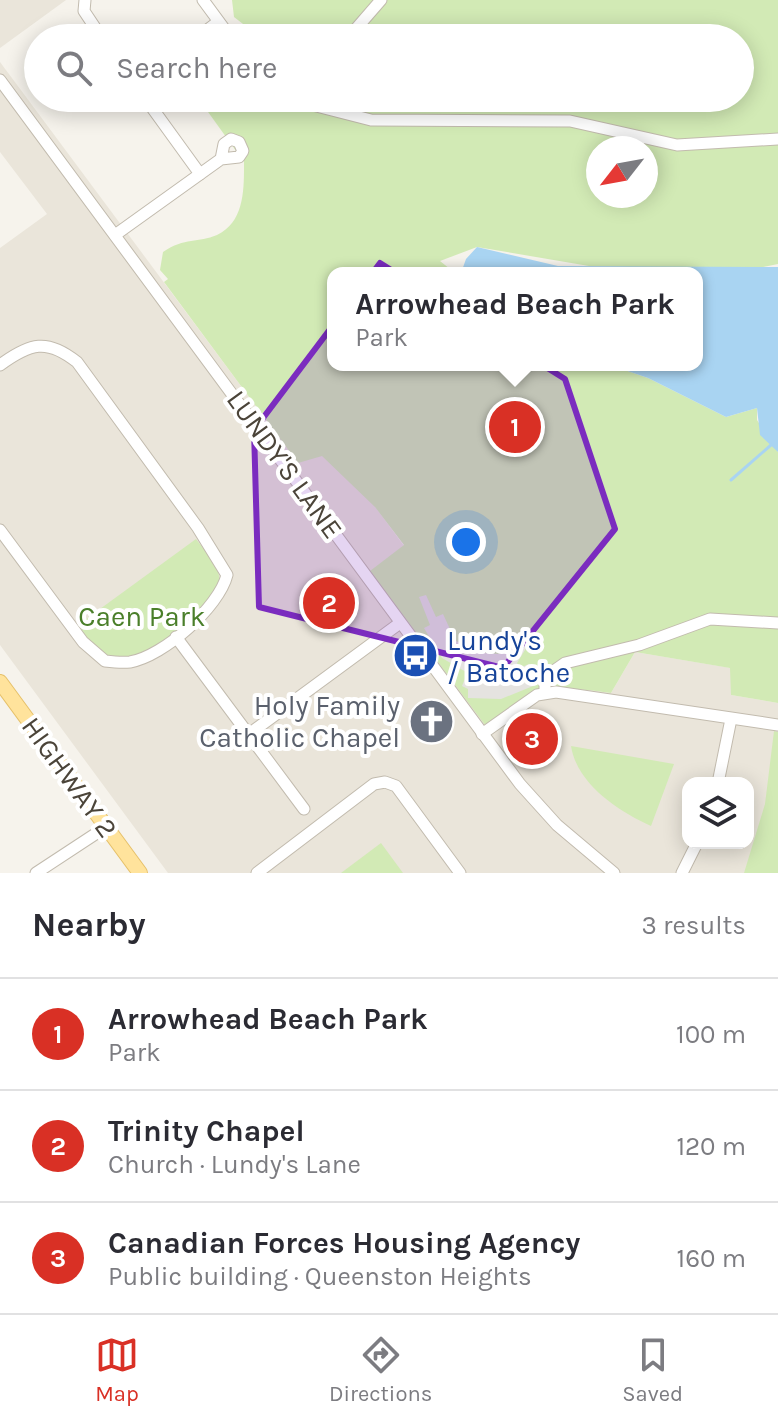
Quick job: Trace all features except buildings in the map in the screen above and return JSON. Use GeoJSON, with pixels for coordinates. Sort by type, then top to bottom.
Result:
{"type":"FeatureCollection","features":[{"type":"Feature","properties":{"kind":"main road","name":"HIGHWAY 2"},"geometry":{"type":"LineString","coordinates":[[0,682],[140,873]]}},
{"type":"Feature","properties":{"kind":"street"},"geometry":{"type":"LineString","coordinates":[[203,0],[218,22],[215,24]]}},
{"type":"Feature","properties":{"kind":"street"},"geometry":{"type":"LineString","coordinates":[[360,24],[381,0]]}},
{"type":"Feature","properties":{"kind":"street"},"geometry":{"type":"LineString","coordinates":[[84,3],[95,24]]}},
{"type":"Feature","properties":{"kind":"street","name":"LUNDY'S LANE"},"geometry":{"type":"LineString","coordinates":[[0,80],[482,734],[557,825],[614,873]]}},
{"type":"Feature","properties":{"kind":"street"},"geometry":{"type":"LineString","coordinates":[[155,112],[200,174]]}},
{"type":"Feature","properties":{"kind":"street"},"geometry":{"type":"LineString","coordinates":[[345,112],[371,120],[394,122],[476,119],[570,121],[677,145],[778,139]]}},
{"type":"Feature","properties":{"kind":"street"},"geometry":{"type":"LineString","coordinates":[[115,235],[221,159]]}},
{"type":"Feature","properties":{"kind":"street"},"geometry":{"type":"LineString","coordinates":[[0,365],[16,353],[40,345],[60,348],[77,362],[219,557],[227,575],[223,592],[215,604],[176,637],[132,662],[105,661],[83,642],[0,530]]}},
{"type":"Feature","properties":{"kind":"street"},"geometry":{"type":"LineString","coordinates":[[545,693],[545,677],[557,666],[639,645],[689,625],[735,618],[778,623]]}},
{"type":"Feature","properties":{"kind":"street"},"geometry":{"type":"LineString","coordinates":[[249,734],[400,623]]}},
{"type":"Feature","properties":{"kind":"street"},"geometry":{"type":"LineString","coordinates":[[176,637],[304,809]]}},
{"type":"Feature","properties":{"kind":"street"},"geometry":{"type":"LineString","coordinates":[[482,734],[537,695],[545,693],[778,725]]}},
{"type":"Feature","properties":{"kind":"street"},"geometry":{"type":"LineString","coordinates":[[719,777],[731,719]]}},
{"type":"Feature","properties":{"kind":"street"},"geometry":{"type":"LineString","coordinates":[[257,873],[374,784],[385,782],[396,786],[460,873]]}},
{"type":"Feature","properties":{"kind":"street"},"geometry":{"type":"LineString","coordinates":[[36,873],[106,827]]}},
{"type":"Feature","properties":{"kind":"street"},"geometry":{"type":"LineString","coordinates":[[682,873],[694,849]]}},
{"type":"Feature","properties":{"kind":"highlighted area"},"geometry":{"type":"Polygon","coordinates":[[[380,263],[565,379],[615,529],[503,668],[259,607],[254,430],[380,263]]]}},
{"type":"Feature","properties":{"kind":"shaded area"},"geometry":{"type":"Polygon","coordinates":[[[0,0],[66,0],[33,24],[24,24],[24,31],[0,48],[0,0]]]}},
{"type":"Feature","properties":{"kind":"shaded area"},"geometry":{"type":"Polygon","coordinates":[[[0,62],[24,94],[24,112],[37,112],[293,456],[323,436],[404,546],[371,571],[535,691],[558,686],[611,693],[635,652],[731,668],[731,695],[778,703],[778,873],[168,873],[0,645],[0,248],[47,214],[0,152],[0,62]]]}},
{"type":"Feature","properties":{"kind":"shaded area"},"geometry":{"type":"Polygon","coordinates":[[[426,595],[436,617],[443,614],[455,640],[472,652],[499,654],[524,639],[528,645],[517,663],[520,668],[529,664],[538,684],[501,699],[468,698],[468,689],[462,686],[466,676],[473,676],[442,658],[424,628],[430,625],[419,597],[426,595]]]}},
{"type":"Feature","properties":{"kind":"green space"},"geometry":{"type":"Polygon","coordinates":[[[232,0],[778,0],[778,264],[749,270],[589,266],[477,247],[440,261],[448,267],[327,267],[327,371],[628,371],[726,417],[757,408],[757,420],[778,452],[778,703],[731,695],[730,668],[635,652],[611,693],[570,689],[543,691],[519,702],[485,725],[370,571],[404,545],[375,507],[322,456],[298,463],[164,282],[168,279],[160,270],[163,252],[178,244],[217,235],[233,222],[241,203],[244,162],[208,112],[754,112],[754,24],[243,24],[234,17],[232,0]]]}},
{"type":"Feature","properties":{"kind":"green space","name":"Caen Park"},"geometry":{"type":"Polygon","coordinates":[[[196,539],[218,571],[218,588],[211,600],[187,624],[133,659],[107,657],[78,625],[196,539]]]}},
{"type":"Feature","properties":{"kind":"green space"},"geometry":{"type":"Polygon","coordinates":[[[774,731],[778,732],[778,873],[744,873],[751,849],[754,849],[765,804],[774,731]]]}},
{"type":"Feature","properties":{"kind":"green space"},"geometry":{"type":"Polygon","coordinates":[[[571,746],[674,764],[651,826],[625,813],[590,784],[575,760],[571,746]]]}},
{"type":"Feature","properties":{"kind":"green space"},"geometry":{"type":"Polygon","coordinates":[[[381,843],[403,873],[341,873],[381,843]]]}},
{"type":"Feature","properties":{"kind":"water"},"geometry":{"type":"Polygon","coordinates":[[[477,247],[558,266],[778,267],[778,452],[760,435],[757,408],[726,417],[628,371],[703,371],[703,267],[463,267],[477,247]]]}},
{"type":"Feature","properties":{"kind":"waterway"},"geometry":{"type":"LineString","coordinates":[[731,480],[771,445]]}},
{"type":"Feature","properties":{"kind":"place","name":"Arrowhead Beach Park"},"geometry":{"type":"Point","coordinates":[515,427]}},
{"type":"Feature","properties":{"kind":"place","name":"Trinity Chapel"},"geometry":{"type":"Point","coordinates":[329,603]}},
{"type":"Feature","properties":{"kind":"place","name":"Lundy's / Batoche"},"geometry":{"type":"Point","coordinates":[416,656]}},
{"type":"Feature","properties":{"kind":"place","name":"Holy Family Catholic Chapel"},"geometry":{"type":"Point","coordinates":[431,721]}},
{"type":"Feature","properties":{"kind":"place","name":"Canadian Forces Housing Agency"},"geometry":{"type":"Point","coordinates":[532,739]}}]}
